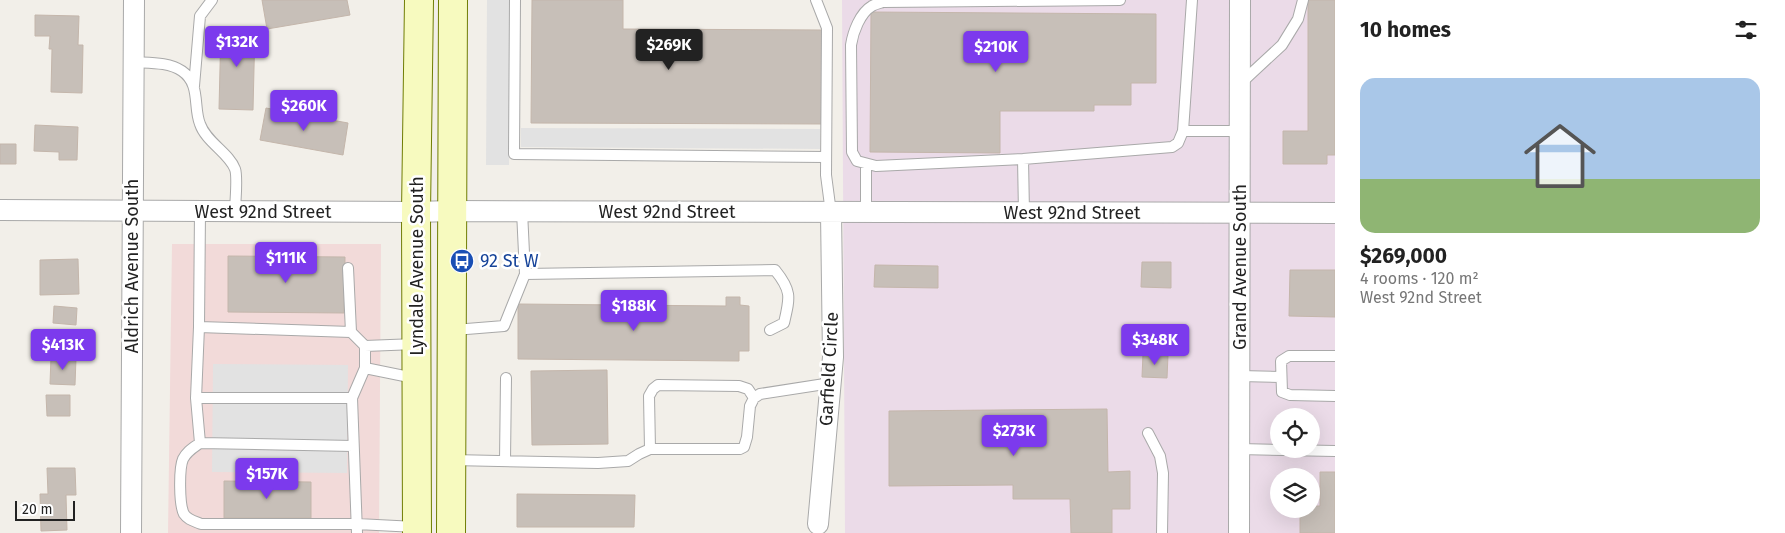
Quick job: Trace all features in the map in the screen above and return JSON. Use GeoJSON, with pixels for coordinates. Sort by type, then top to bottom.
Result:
{"type":"FeatureCollection","features":[{"type":"Feature","properties":{"kind":"main road","name":"Lyndale Avenue South"},"geometry":{"type":"LineString","coordinates":[[417,530],[416,212],[418,0]]}},
{"type":"Feature","properties":{"kind":"main road","name":"Lyndale Avenue South"},"geometry":{"type":"LineString","coordinates":[[450,533],[450,211],[453,0]]}},
{"type":"Feature","properties":{"kind":"street","name":"Aldrich Avenue South"},"geometry":{"type":"LineString","coordinates":[[131,533],[134,0]]}},
{"type":"Feature","properties":{"kind":"street","name":"Grand Avenue South"},"geometry":{"type":"LineString","coordinates":[[1239,533],[1240,0]]}},
{"type":"Feature","properties":{"kind":"street","name":"West 92nd Street"},"geometry":{"type":"LineString","coordinates":[[0,210],[1335,213]]}},
{"type":"Feature","properties":{"kind":"street","name":"Garfield Circle"},"geometry":{"type":"LineString","coordinates":[[818,524],[833,357],[831,213]]}},
{"type":"Feature","properties":{"kind":"lane"},"geometry":{"type":"LineString","coordinates":[[212,0],[200,16],[194,86],[199,124],[206,136],[221,149],[235,170],[235,212]]}},
{"type":"Feature","properties":{"kind":"lane"},"geometry":{"type":"LineString","coordinates":[[515,0],[514,154],[826,157]]}},
{"type":"Feature","properties":{"kind":"lane"},"geometry":{"type":"LineString","coordinates":[[816,0],[827,28],[826,175],[831,213]]}},
{"type":"Feature","properties":{"kind":"lane"},"geometry":{"type":"LineString","coordinates":[[1120,0],[883,1],[870,7],[859,21],[850,45],[852,152],[858,161],[876,166],[1023,159],[1172,147],[1178,143],[1183,131],[1192,0]]}},
{"type":"Feature","properties":{"kind":"lane"},"geometry":{"type":"LineString","coordinates":[[1240,84],[1282,45],[1298,19],[1303,0]]}},
{"type":"Feature","properties":{"kind":"lane"},"geometry":{"type":"LineString","coordinates":[[134,62],[164,64],[183,72],[194,86]]}},
{"type":"Feature","properties":{"kind":"lane"},"geometry":{"type":"LineString","coordinates":[[1183,131],[1240,131]]}},
{"type":"Feature","properties":{"kind":"lane"},"geometry":{"type":"LineString","coordinates":[[1023,159],[1024,213]]}},
{"type":"Feature","properties":{"kind":"lane"},"geometry":{"type":"LineString","coordinates":[[866,164],[866,213]]}},
{"type":"Feature","properties":{"kind":"lane"},"geometry":{"type":"LineString","coordinates":[[200,211],[196,398],[200,443]]}},
{"type":"Feature","properties":{"kind":"lane"},"geometry":{"type":"LineString","coordinates":[[450,330],[504,326],[525,274],[522,211]]}},
{"type":"Feature","properties":{"kind":"lane"},"geometry":{"type":"LineString","coordinates":[[348,268],[351,332]]}},
{"type":"Feature","properties":{"kind":"lane"},"geometry":{"type":"LineString","coordinates":[[525,274],[774,270],[786,284],[789,302],[784,323],[770,330]]}},
{"type":"Feature","properties":{"kind":"lane"},"geometry":{"type":"LineString","coordinates":[[199,327],[351,332],[366,346],[417,344]]}},
{"type":"Feature","properties":{"kind":"lane"},"geometry":{"type":"LineString","coordinates":[[357,529],[352,398],[366,368],[366,346]]}},
{"type":"Feature","properties":{"kind":"lane"},"geometry":{"type":"LineString","coordinates":[[1335,356],[1289,356],[1281,361],[1280,378],[1282,392],[1290,395],[1335,396]]}},
{"type":"Feature","properties":{"kind":"lane"},"geometry":{"type":"LineString","coordinates":[[366,368],[417,378]]}},
{"type":"Feature","properties":{"kind":"lane"},"geometry":{"type":"LineString","coordinates":[[1240,376],[1280,378]]}},
{"type":"Feature","properties":{"kind":"lane"},"geometry":{"type":"LineString","coordinates":[[505,461],[506,378]]}},
{"type":"Feature","properties":{"kind":"lane"},"geometry":{"type":"LineString","coordinates":[[450,460],[598,463],[628,461],[650,449],[740,449],[744,447],[748,437],[750,406],[754,398],[760,394],[831,382]]}},
{"type":"Feature","properties":{"kind":"lane"},"geometry":{"type":"LineString","coordinates":[[650,449],[650,396],[653,389],[658,385],[739,386],[748,389],[754,398]]}},
{"type":"Feature","properties":{"kind":"lane"},"geometry":{"type":"LineString","coordinates":[[196,398],[352,398]]}},
{"type":"Feature","properties":{"kind":"lane"},"geometry":{"type":"LineString","coordinates":[[1148,433],[1160,456],[1163,473],[1162,533]]}},
{"type":"Feature","properties":{"kind":"lane"},"geometry":{"type":"LineString","coordinates":[[353,446],[200,443],[187,453],[182,461],[180,499],[184,513],[190,520],[201,524],[417,530]]}},
{"type":"Feature","properties":{"kind":"lane"},"geometry":{"type":"LineString","coordinates":[[1239,449],[1335,451]]}},
{"type":"Feature","properties":{"kind":"shaded area"},"geometry":{"type":"Polygon","coordinates":[[[487,0],[512,0],[509,165],[486,165],[487,0]]]}},
{"type":"Feature","properties":{"kind":"shaded area"},"geometry":{"type":"Polygon","coordinates":[[[842,0],[1335,0],[1335,533],[845,533],[842,0]]]}},
{"type":"Feature","properties":{"kind":"shaded area"},"geometry":{"type":"Polygon","coordinates":[[[521,128],[820,129],[820,149],[521,147],[521,128]]]}},
{"type":"Feature","properties":{"kind":"shaded area"},"geometry":{"type":"Polygon","coordinates":[[[172,244],[381,244],[379,533],[168,533],[172,244]]]}},
{"type":"Feature","properties":{"kind":"shaded area"},"geometry":{"type":"Polygon","coordinates":[[[213,364],[348,365],[347,473],[212,472],[213,364]]]}},
{"type":"Feature","properties":{"kind":"building"},"geometry":{"type":"Polygon","coordinates":[[[262,0],[347,0],[350,15],[267,29],[262,0]]]}},
{"type":"Feature","properties":{"kind":"building"},"geometry":{"type":"Polygon","coordinates":[[[532,0],[623,0],[623,29],[824,30],[823,124],[531,123],[532,0]]]}},
{"type":"Feature","properties":{"kind":"building"},"geometry":{"type":"Polygon","coordinates":[[[1308,0],[1335,0],[1335,155],[1327,155],[1327,164],[1283,164],[1283,131],[1308,131],[1308,0]]]}},
{"type":"Feature","properties":{"kind":"building"},"geometry":{"type":"Polygon","coordinates":[[[871,12],[1156,14],[1156,83],[1131,83],[1131,105],[1094,105],[1094,111],[1000,111],[1000,153],[870,152],[871,12]]]}},
{"type":"Feature","properties":{"kind":"building"},"geometry":{"type":"Polygon","coordinates":[[[35,15],[79,16],[78,45],[83,45],[82,93],[51,92],[52,49],[49,49],[50,36],[35,36],[35,15]]]}},
{"type":"Feature","properties":{"kind":"building"},"geometry":{"type":"Polygon","coordinates":[[[221,27],[255,27],[253,110],[219,109],[221,27]]]}},
{"type":"Feature","properties":{"kind":"building"},"geometry":{"type":"Polygon","coordinates":[[[266,108],[348,123],[343,155],[260,140],[266,108]]]}},
{"type":"Feature","properties":{"kind":"building"},"geometry":{"type":"Polygon","coordinates":[[[35,125],[78,127],[77,160],[59,160],[59,152],[34,151],[35,125]]]}},
{"type":"Feature","properties":{"kind":"building"},"geometry":{"type":"Polygon","coordinates":[[[0,144],[16,144],[16,164],[0,164],[0,144]]]}},
{"type":"Feature","properties":{"kind":"building"},"geometry":{"type":"Polygon","coordinates":[[[228,256],[345,257],[344,313],[228,312],[228,256]]]}},
{"type":"Feature","properties":{"kind":"building"},"geometry":{"type":"Polygon","coordinates":[[[78,259],[79,294],[40,295],[40,260],[78,259]]]}},
{"type":"Feature","properties":{"kind":"building"},"geometry":{"type":"Polygon","coordinates":[[[1142,262],[1171,262],[1171,288],[1141,287],[1142,262]]]}},
{"type":"Feature","properties":{"kind":"building"},"geometry":{"type":"Polygon","coordinates":[[[875,265],[938,266],[938,288],[874,287],[875,265]]]}},
{"type":"Feature","properties":{"kind":"building"},"geometry":{"type":"Polygon","coordinates":[[[1290,270],[1335,270],[1335,317],[1289,316],[1290,270]]]}},
{"type":"Feature","properties":{"kind":"building"},"geometry":{"type":"Polygon","coordinates":[[[726,297],[740,297],[740,305],[749,306],[749,351],[739,351],[739,361],[518,359],[518,304],[726,306],[726,297]]]}},
{"type":"Feature","properties":{"kind":"building"},"geometry":{"type":"Polygon","coordinates":[[[54,306],[77,308],[76,325],[53,323],[54,306]]]}},
{"type":"Feature","properties":{"kind":"building"},"geometry":{"type":"Polygon","coordinates":[[[1143,354],[1168,355],[1167,378],[1142,377],[1143,354]]]}},
{"type":"Feature","properties":{"kind":"building"},"geometry":{"type":"Polygon","coordinates":[[[51,357],[76,358],[75,385],[50,384],[51,357]]]}},
{"type":"Feature","properties":{"kind":"building"},"geometry":{"type":"Polygon","coordinates":[[[607,370],[608,444],[532,445],[531,371],[607,370]]]}},
{"type":"Feature","properties":{"kind":"building"},"geometry":{"type":"Polygon","coordinates":[[[46,395],[70,395],[70,416],[47,416],[46,395]]]}},
{"type":"Feature","properties":{"kind":"building"},"geometry":{"type":"Polygon","coordinates":[[[1107,409],[1108,472],[1130,471],[1130,509],[1112,509],[1112,533],[1071,533],[1070,499],[1013,499],[1013,485],[889,486],[889,411],[1107,409]]]}},
{"type":"Feature","properties":{"kind":"building"},"geometry":{"type":"Polygon","coordinates":[[[47,468],[75,468],[76,495],[66,495],[67,530],[41,531],[40,494],[48,494],[47,468]]]}},
{"type":"Feature","properties":{"kind":"building"},"geometry":{"type":"Polygon","coordinates":[[[1320,472],[1335,472],[1335,533],[1300,533],[1300,518],[1320,518],[1320,472]]]}},
{"type":"Feature","properties":{"kind":"building"},"geometry":{"type":"Polygon","coordinates":[[[224,481],[311,482],[311,518],[224,518],[224,481]]]}},
{"type":"Feature","properties":{"kind":"building"},"geometry":{"type":"Polygon","coordinates":[[[517,494],[635,495],[634,527],[517,527],[517,494]]]}},
{"type":"Feature","properties":{"kind":"place","name":"92 St W"},"geometry":{"type":"Point","coordinates":[462,261]}}]}
